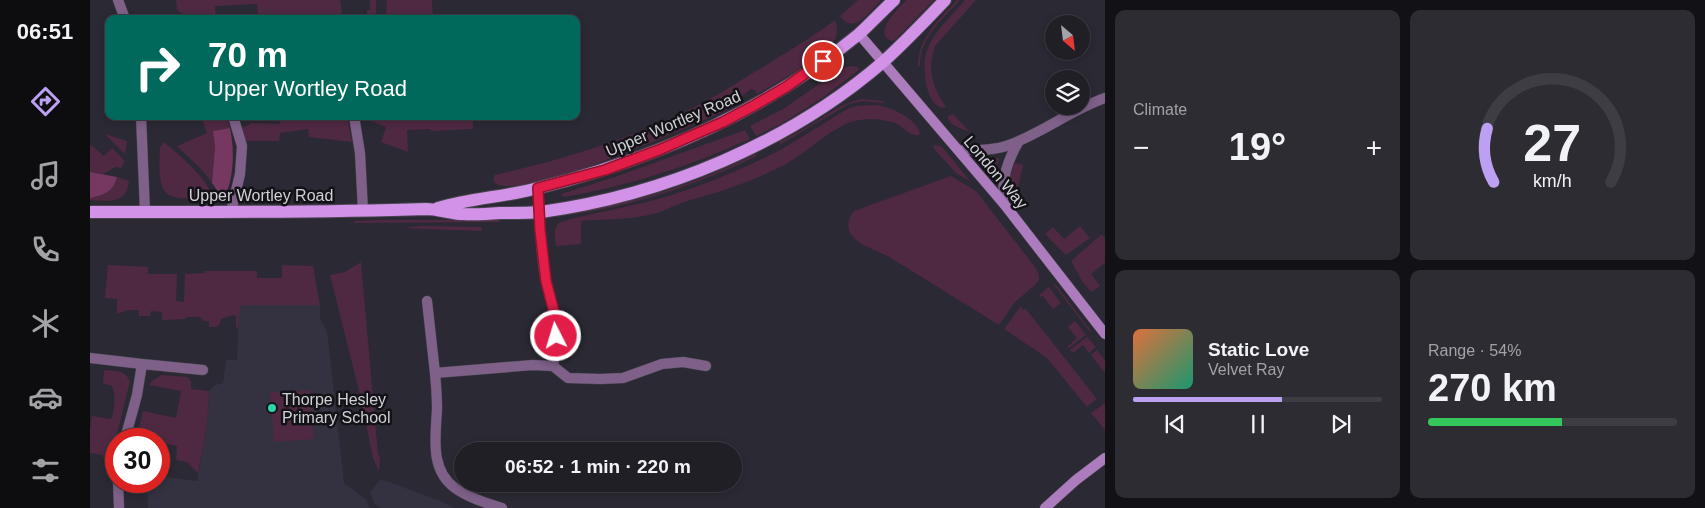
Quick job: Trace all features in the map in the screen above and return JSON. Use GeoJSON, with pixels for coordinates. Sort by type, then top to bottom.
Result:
{"type":"FeatureCollection","features":[{"type":"Feature","properties":{"kind":"main road","name":"Upper Wortley Road"},"geometry":{"type":"LineString","coordinates":[[433,209],[458,202],[512,194],[605,170],[659,150],[723,122],[786,87],[859,34],[894,0]]}},
{"type":"Feature","properties":{"kind":"main road","name":"Upper Wortley Road"},"geometry":{"type":"LineString","coordinates":[[90,212],[433,209],[462,214],[540,212],[603,201],[655,187],[700,171],[769,138],[803,119],[882,62],[945,0]]}},
{"type":"Feature","properties":{"kind":"street"},"geometry":{"type":"LineString","coordinates":[[118,0],[124,15]]}},
{"type":"Feature","properties":{"kind":"street","name":"London Way"},"geometry":{"type":"LineString","coordinates":[[859,34],[1004,204],[1105,334]]}},
{"type":"Feature","properties":{"kind":"street"},"geometry":{"type":"LineString","coordinates":[[959,150],[1007,146],[1089,103],[1105,98]]}},
{"type":"Feature","properties":{"kind":"street"},"geometry":{"type":"LineString","coordinates":[[141,120],[145,212]]}},
{"type":"Feature","properties":{"kind":"street"},"geometry":{"type":"LineString","coordinates":[[231,212],[240,174],[242,146],[234,120]]}},
{"type":"Feature","properties":{"kind":"street"},"geometry":{"type":"LineString","coordinates":[[355,120],[360,153],[363,211]]}},
{"type":"Feature","properties":{"kind":"street"},"geometry":{"type":"LineString","coordinates":[[1004,204],[1002,184],[1005,170],[1019,141]]}},
{"type":"Feature","properties":{"kind":"street"},"geometry":{"type":"LineString","coordinates":[[538,188],[546,281],[553,308],[556,336],[556,352],[553,366]]}},
{"type":"Feature","properties":{"kind":"street"},"geometry":{"type":"LineString","coordinates":[[427,301],[435,373],[437,406],[435,448],[437,461],[444,475],[455,488],[470,497],[502,508]]}},
{"type":"Feature","properties":{"kind":"street"},"geometry":{"type":"LineString","coordinates":[[90,358],[203,370]]}},
{"type":"Feature","properties":{"kind":"street"},"geometry":{"type":"LineString","coordinates":[[435,373],[533,365],[553,366],[568,378],[600,379],[623,378],[662,364],[683,362],[706,366]]}},
{"type":"Feature","properties":{"kind":"street"},"geometry":{"type":"LineString","coordinates":[[128,428],[137,395],[142,364]]}},
{"type":"Feature","properties":{"kind":"street"},"geometry":{"type":"LineString","coordinates":[[1045,508],[1076,480],[1105,458]]}},
{"type":"Feature","properties":{"kind":"street"},"geometry":{"type":"LineString","coordinates":[[118,493],[119,508]]}},
{"type":"Feature","properties":{"kind":"shaded area"},"geometry":{"type":"Polygon","coordinates":[[[176,0],[340,0],[342,12],[339,15],[258,15],[257,4],[215,6],[216,15],[183,15],[177,10],[176,0]]]}},
{"type":"Feature","properties":{"kind":"shaded area"},"geometry":{"type":"Polygon","coordinates":[[[370,0],[376,0],[376,15],[367,15],[367,10],[370,10],[370,0]]]}},
{"type":"Feature","properties":{"kind":"shaded area"},"geometry":{"type":"Polygon","coordinates":[[[387,0],[432,0],[433,15],[386,15],[387,0]]]}},
{"type":"Feature","properties":{"kind":"shaded area"},"geometry":{"type":"Polygon","coordinates":[[[858,0],[881,0],[862,20],[851,24],[846,22],[840,16],[858,0]]]}},
{"type":"Feature","properties":{"kind":"shaded area"},"geometry":{"type":"Polygon","coordinates":[[[907,0],[934,0],[892,41],[886,38],[884,33],[885,27],[893,14],[907,0]]]}},
{"type":"Feature","properties":{"kind":"shaded area"},"geometry":{"type":"Polygon","coordinates":[[[957,0],[960,0],[928,38],[923,47],[920,66],[918,66],[919,56],[926,38],[937,22],[957,0]]]}},
{"type":"Feature","properties":{"kind":"shaded area"},"geometry":{"type":"Polygon","coordinates":[[[965,0],[976,0],[935,46],[931,62],[934,85],[946,107],[943,108],[935,103],[928,91],[925,60],[932,39],[965,0]]]}},
{"type":"Feature","properties":{"kind":"shaded area"},"geometry":{"type":"Polygon","coordinates":[[[835,20],[837,34],[830,46],[822,53],[757,94],[755,90],[751,89],[732,102],[733,107],[610,159],[571,173],[536,182],[509,186],[494,182],[494,175],[576,154],[629,136],[681,114],[729,88],[802,43],[835,20]]]}},
{"type":"Feature","properties":{"kind":"shaded area"},"geometry":{"type":"Polygon","coordinates":[[[844,67],[858,67],[859,70],[822,98],[781,124],[756,136],[750,126],[783,109],[844,67]]]}},
{"type":"Feature","properties":{"kind":"shaded area"},"geometry":{"type":"Polygon","coordinates":[[[862,99],[884,101],[884,103],[863,101],[849,104],[781,144],[779,142],[810,126],[843,105],[862,99]]]}},
{"type":"Feature","properties":{"kind":"shaded area"},"geometry":{"type":"Polygon","coordinates":[[[875,105],[887,108],[908,118],[920,133],[918,135],[912,134],[899,125],[883,120],[854,121],[838,128],[792,160],[760,177],[653,214],[632,218],[581,221],[581,244],[556,246],[555,229],[558,224],[584,216],[643,203],[696,187],[782,149],[847,109],[856,106],[875,105]]]}},
{"type":"Feature","properties":{"kind":"shaded area"},"geometry":{"type":"Polygon","coordinates":[[[953,114],[970,132],[951,123],[947,117],[953,114]]]}},
{"type":"Feature","properties":{"kind":"shaded area"},"geometry":{"type":"Polygon","coordinates":[[[202,120],[227,120],[230,128],[213,131],[215,147],[212,183],[201,169],[177,146],[207,133],[202,120]]]}},
{"type":"Feature","properties":{"kind":"shaded area"},"geometry":{"type":"Polygon","coordinates":[[[280,120],[348,120],[352,142],[309,137],[308,129],[280,133],[279,141],[245,141],[242,128],[252,123],[280,124],[280,120]]]}},
{"type":"Feature","properties":{"kind":"shaded area"},"geometry":{"type":"Polygon","coordinates":[[[369,120],[473,120],[473,129],[407,130],[408,152],[381,142],[386,127],[369,120]]]}},
{"type":"Feature","properties":{"kind":"shaded area"},"geometry":{"type":"Polygon","coordinates":[[[230,128],[233,164],[224,200],[212,183],[215,147],[213,131],[230,128]]]}},
{"type":"Feature","properties":{"kind":"shaded area"},"geometry":{"type":"Polygon","coordinates":[[[745,130],[750,139],[705,158],[659,174],[612,187],[564,197],[561,194],[615,177],[745,130]]]}},
{"type":"Feature","properties":{"kind":"shaded area"},"geometry":{"type":"Polygon","coordinates":[[[105,134],[127,141],[125,155],[125,154],[105,134]]]}},
{"type":"Feature","properties":{"kind":"shaded area"},"geometry":{"type":"Polygon","coordinates":[[[164,142],[199,175],[214,199],[182,198],[168,194],[161,183],[159,168],[160,147],[164,142]]]}},
{"type":"Feature","properties":{"kind":"shaded area"},"geometry":{"type":"Polygon","coordinates":[[[91,145],[104,156],[112,148],[125,161],[121,168],[116,167],[103,174],[90,172],[91,145]]]}},
{"type":"Feature","properties":{"kind":"shaded area"},"geometry":{"type":"Polygon","coordinates":[[[933,146],[944,149],[970,181],[957,174],[935,150],[933,146]]]}},
{"type":"Feature","properties":{"kind":"shaded area"},"geometry":{"type":"Polygon","coordinates":[[[756,154],[757,156],[711,176],[665,193],[617,206],[566,214],[622,203],[679,187],[756,154]]]}},
{"type":"Feature","properties":{"kind":"shaded area"},"geometry":{"type":"Polygon","coordinates":[[[979,157],[999,158],[995,175],[991,175],[978,159],[979,157]]]}},
{"type":"Feature","properties":{"kind":"shaded area"},"geometry":{"type":"Polygon","coordinates":[[[1015,163],[1023,165],[1017,192],[1012,195],[1010,179],[1015,163]]]}},
{"type":"Feature","properties":{"kind":"shaded area"},"geometry":{"type":"Polygon","coordinates":[[[90,172],[117,177],[113,186],[107,192],[90,198],[90,172]]]}},
{"type":"Feature","properties":{"kind":"shaded area"},"geometry":{"type":"Polygon","coordinates":[[[951,176],[976,191],[1035,267],[1039,275],[1039,280],[1035,285],[1015,302],[999,325],[891,258],[861,244],[850,232],[849,221],[854,211],[951,176]]]}},
{"type":"Feature","properties":{"kind":"shaded area"},"geometry":{"type":"Polygon","coordinates":[[[117,177],[129,181],[127,189],[120,198],[110,201],[90,200],[90,198],[103,194],[113,185],[117,177]]]}},
{"type":"Feature","properties":{"kind":"shaded area"},"geometry":{"type":"Polygon","coordinates":[[[499,220],[501,222],[354,223],[355,221],[499,220]]]}},
{"type":"Feature","properties":{"kind":"shaded area"},"geometry":{"type":"Polygon","coordinates":[[[421,226],[482,227],[482,231],[402,228],[421,226]]]}},
{"type":"Feature","properties":{"kind":"shaded area"},"geometry":{"type":"Polygon","coordinates":[[[1080,226],[1090,238],[1066,255],[1045,234],[1053,227],[1064,239],[1080,226]]]}},
{"type":"Feature","properties":{"kind":"shaded area"},"geometry":{"type":"Polygon","coordinates":[[[1102,234],[1105,238],[1105,263],[1091,274],[1100,286],[1091,292],[1082,281],[1071,261],[1102,234]]]}},
{"type":"Feature","properties":{"kind":"shaded area"},"geometry":{"type":"Polygon","coordinates":[[[361,262],[378,455],[380,456],[379,471],[373,458],[361,399],[330,275],[345,272],[361,262]]]}},
{"type":"Feature","properties":{"kind":"shaded area"},"geometry":{"type":"Polygon","coordinates":[[[108,265],[148,267],[148,274],[177,274],[176,301],[184,302],[185,274],[205,273],[205,271],[257,271],[257,278],[282,278],[282,265],[313,266],[320,305],[240,305],[238,330],[236,316],[233,315],[221,319],[220,324],[216,327],[209,327],[209,321],[204,321],[200,317],[162,320],[162,312],[151,311],[150,316],[139,316],[139,310],[128,310],[117,314],[117,299],[105,298],[108,265]]]}},
{"type":"Feature","properties":{"kind":"shaded area"},"geometry":{"type":"Polygon","coordinates":[[[1053,284],[1056,285],[1090,332],[1053,284]]]}},
{"type":"Feature","properties":{"kind":"shaded area"},"geometry":{"type":"Polygon","coordinates":[[[1049,287],[1061,303],[1053,309],[1043,296],[1039,295],[1049,287]]]}},
{"type":"Feature","properties":{"kind":"shaded area","name":"Thorpe Hesley Primary School"},"geometry":{"type":"Polygon","coordinates":[[[239,305],[320,305],[320,318],[327,331],[344,483],[367,500],[368,506],[371,508],[148,508],[147,493],[170,493],[170,477],[197,481],[207,425],[209,391],[215,385],[223,383],[226,360],[237,360],[239,305]]]}},
{"type":"Feature","properties":{"kind":"shaded area"},"geometry":{"type":"Polygon","coordinates":[[[1021,306],[1023,310],[1026,309],[1097,399],[1087,407],[1046,357],[1004,329],[1021,306]]]}},
{"type":"Feature","properties":{"kind":"shaded area"},"geometry":{"type":"Polygon","coordinates":[[[1075,321],[1086,335],[1069,348],[1067,347],[1077,338],[1068,327],[1075,321]]]}},
{"type":"Feature","properties":{"kind":"shaded area"},"geometry":{"type":"Polygon","coordinates":[[[1087,337],[1096,347],[1089,353],[1083,345],[1073,353],[1070,350],[1087,337]]]}},
{"type":"Feature","properties":{"kind":"shaded area"},"geometry":{"type":"Polygon","coordinates":[[[1097,350],[1105,360],[1105,373],[1091,355],[1097,350]]]}},
{"type":"Feature","properties":{"kind":"shaded area"},"geometry":{"type":"Polygon","coordinates":[[[104,370],[122,373],[130,381],[118,428],[105,428],[105,461],[102,455],[90,453],[92,416],[111,419],[114,406],[112,386],[103,383],[104,370]]]}},
{"type":"Feature","properties":{"kind":"shaded area"},"geometry":{"type":"Polygon","coordinates":[[[162,375],[187,377],[191,381],[191,389],[209,391],[207,425],[198,473],[187,462],[176,460],[177,446],[170,444],[170,428],[139,428],[143,411],[176,418],[181,391],[149,385],[153,380],[162,375]]]}},
{"type":"Feature","properties":{"kind":"shaded area"},"geometry":{"type":"Polygon","coordinates":[[[310,390],[314,439],[274,442],[270,392],[310,390]]]}},
{"type":"Feature","properties":{"kind":"shaded area"},"geometry":{"type":"Polygon","coordinates":[[[1105,403],[1105,430],[1091,413],[1105,403]]]}},
{"type":"Feature","properties":{"kind":"shaded area"},"geometry":{"type":"Polygon","coordinates":[[[381,479],[443,502],[454,508],[381,508],[374,503],[370,492],[381,479]]]}},
{"type":"Feature","properties":{"kind":"place","name":"Thorpe Hesley Primary School"},"geometry":{"type":"Point","coordinates":[272,408]}},
{"type":"Feature","properties":{"kind":"route"},"geometry":{"type":"LineString","coordinates":[[556,336],[553,308],[546,281],[540,230],[538,188],[605,170],[659,150],[723,122],[786,87],[823,61]]}}]}
